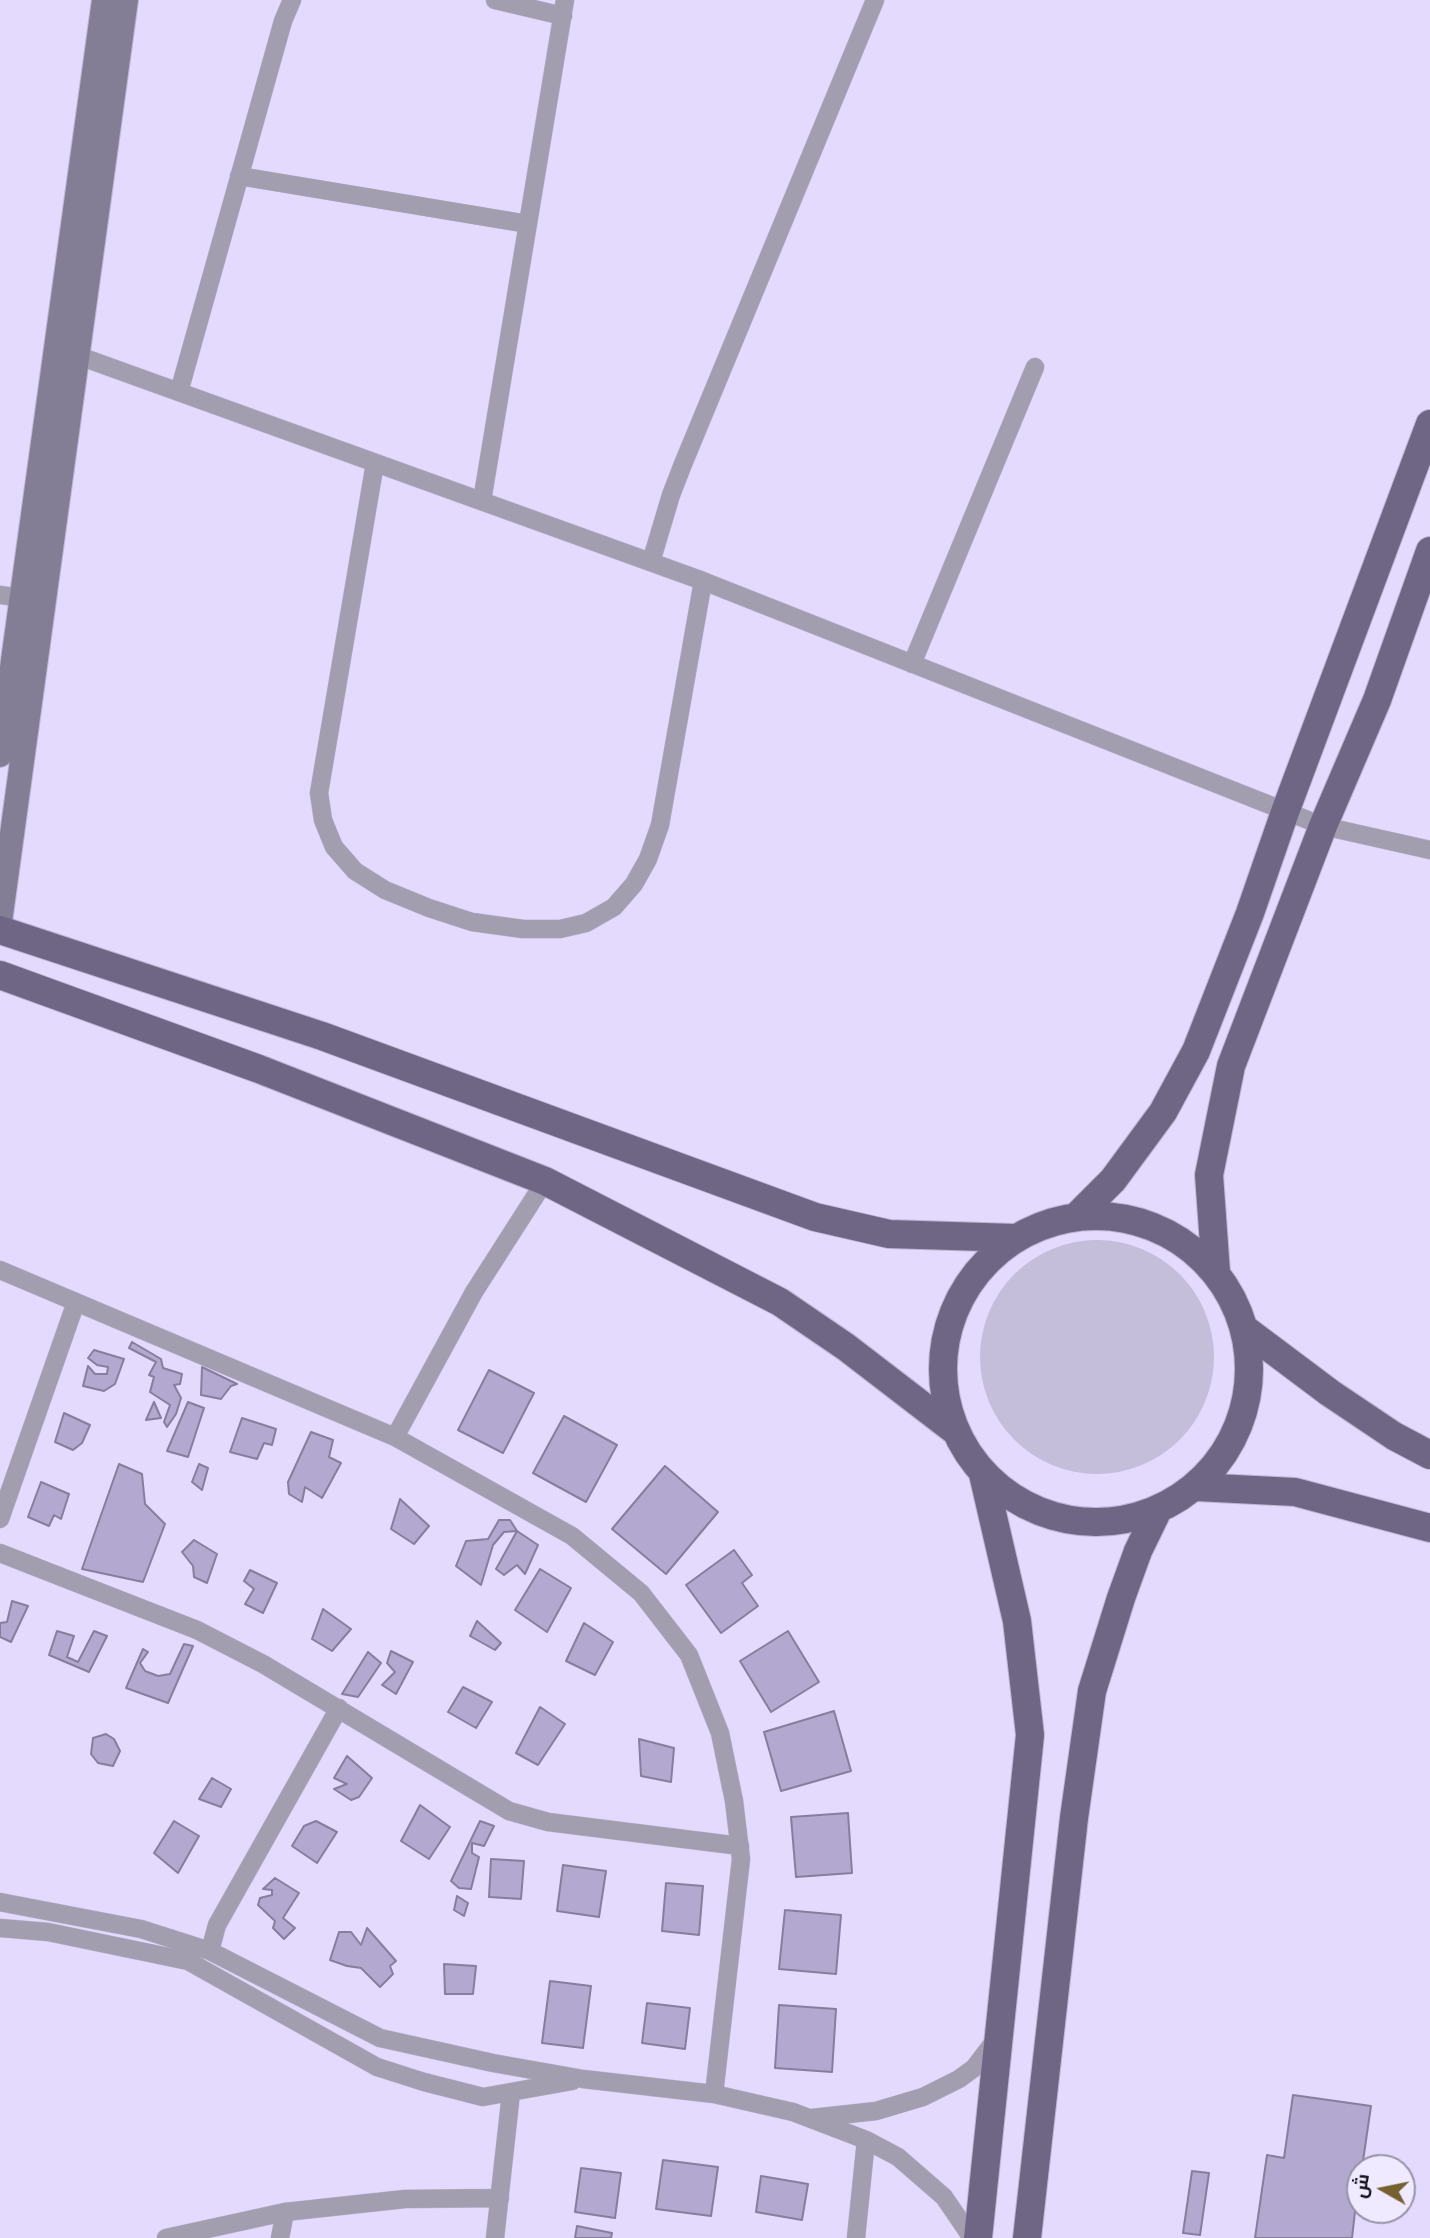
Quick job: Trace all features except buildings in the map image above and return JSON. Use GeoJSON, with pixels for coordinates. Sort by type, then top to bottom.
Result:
{"type":"FeatureCollection","features":[{"type":"Feature","properties":{"kind":"main road"},"geometry":{"type":"LineString","coordinates":[[1077,1216],[1113,1180],[1163,1112],[1196,1051],[1250,913],[1430,424]]}},
{"type":"Feature","properties":{"kind":"main road"},"geometry":{"type":"LineString","coordinates":[[1216,1272],[1209,1175],[1231,1066],[1323,826],[1377,700],[1430,551]]}},
{"type":"Feature","properties":{"kind":"main road"},"geometry":{"type":"LineString","coordinates":[[0,930],[322,1036],[815,1217],[889,1234],[1015,1238]]}},
{"type":"Feature","properties":{"kind":"main road"},"geometry":{"type":"LineString","coordinates":[[0,975],[259,1069],[545,1181],[780,1302],[846,1347],[954,1430],[983,1475],[1013,1500],[1064,1520],[1118,1522],[1156,1514],[1196,1487],[1226,1453],[1247,1401],[1246,1330],[1237,1306],[1216,1272],[1181,1240],[1138,1220],[1077,1216],[1047,1222],[1015,1238],[992,1255],[968,1283],[950,1320],[942,1374],[954,1430]]}},
{"type":"Feature","properties":{"kind":"main road"},"geometry":{"type":"LineString","coordinates":[[1246,1330],[1394,1436],[1430,1455]]}},
{"type":"Feature","properties":{"kind":"main road"},"geometry":{"type":"LineString","coordinates":[[978,2238],[1030,1735],[1017,1621],[983,1475]]}},
{"type":"Feature","properties":{"kind":"main road"},"geometry":{"type":"LineString","coordinates":[[1196,1487],[1295,1492],[1430,1528]]}},
{"type":"Feature","properties":{"kind":"main road"},"geometry":{"type":"LineString","coordinates":[[1027,2238],[1074,1818],[1092,1691],[1121,1598],[1138,1551],[1156,1514]]}},
{"type":"Feature","properties":{"kind":"street"},"geometry":{"type":"LineString","coordinates":[[0,755],[11,597],[104,0]]}},
{"type":"Feature","properties":{"kind":"street"},"geometry":{"type":"LineString","coordinates":[[0,922],[126,0]]}},
{"type":"Feature","properties":{"kind":"street"},"geometry":{"type":"LineString","coordinates":[[179,392],[283,21],[292,0]]}},
{"type":"Feature","properties":{"kind":"street"},"geometry":{"type":"LineString","coordinates":[[482,501],[564,8],[495,0]]}},
{"type":"Feature","properties":{"kind":"street"},"geometry":{"type":"LineString","coordinates":[[651,562],[683,464],[875,0]]}},
{"type":"Feature","properties":{"kind":"street"},"geometry":{"type":"LineString","coordinates":[[239,176],[528,224]]}},
{"type":"Feature","properties":{"kind":"street"},"geometry":{"type":"LineString","coordinates":[[79,356],[703,581],[1323,826],[1430,850]]}},
{"type":"Feature","properties":{"kind":"street"},"geometry":{"type":"LineString","coordinates":[[912,664],[1035,367]]}},
{"type":"Feature","properties":{"kind":"street"},"geometry":{"type":"LineString","coordinates":[[375,463],[319,793],[323,820],[334,847],[355,871],[385,890],[429,908],[472,922],[523,929],[560,929],[586,923],[614,907],[634,884],[648,859],[660,825],[703,581]]}},
{"type":"Feature","properties":{"kind":"street"},"geometry":{"type":"LineString","coordinates":[[396,1437],[474,1292],[545,1181]]}},
{"type":"Feature","properties":{"kind":"street"},"geometry":{"type":"LineString","coordinates":[[0,1270],[396,1437],[572,1536],[641,1593],[689,1654],[720,1733],[734,1801],[741,1859],[714,2094]]}},
{"type":"Feature","properties":{"kind":"street"},"geometry":{"type":"LineString","coordinates":[[0,1520],[76,1302]]}},
{"type":"Feature","properties":{"kind":"street"},"geometry":{"type":"LineString","coordinates":[[0,1553],[197,1630],[339,1708],[509,1811],[548,1822],[740,1846]]}},
{"type":"Feature","properties":{"kind":"street"},"geometry":{"type":"LineString","coordinates":[[210,1951],[217,1926],[339,1708]]}},
{"type":"Feature","properties":{"kind":"street"},"geometry":{"type":"LineString","coordinates":[[0,1902],[141,1929],[210,1951],[380,2038],[493,2063],[583,2079],[714,2094],[793,2112],[866,2140],[898,2157],[944,2197],[972,2238]]}},
{"type":"Feature","properties":{"kind":"street"},"geometry":{"type":"LineString","coordinates":[[0,1928],[48,1932],[188,1961],[377,2067],[483,2097],[583,2079]]}},
{"type":"Feature","properties":{"kind":"street"},"geometry":{"type":"LineString","coordinates":[[808,2118],[877,2111],[923,2097],[959,2079],[974,2068],[999,2035]]}},
{"type":"Feature","properties":{"kind":"street"},"geometry":{"type":"LineString","coordinates":[[495,2238],[511,2093]]}},
{"type":"Feature","properties":{"kind":"street"},"geometry":{"type":"LineString","coordinates":[[856,2238],[866,2140]]}},
{"type":"Feature","properties":{"kind":"street"},"geometry":{"type":"LineString","coordinates":[[166,2238],[285,2212],[405,2199],[500,2198]]}},
{"type":"Feature","properties":{"kind":"street"},"geometry":{"type":"LineString","coordinates":[[280,2238],[285,2212]]}},
{"type":"Feature","properties":{"kind":"shaded area"},"geometry":{"type":"Polygon","coordinates":[[[1097,1240],[1120,1242],[1142,1249],[1180,1274],[1205,1312],[1212,1334],[1212,1380],[1205,1402],[1180,1440],[1142,1465],[1120,1472],[1097,1474],[1074,1472],[1052,1465],[1014,1440],[989,1402],[982,1380],[980,1357],[982,1334],[989,1312],[1014,1274],[1052,1249],[1074,1242],[1097,1240]]]}}]}
